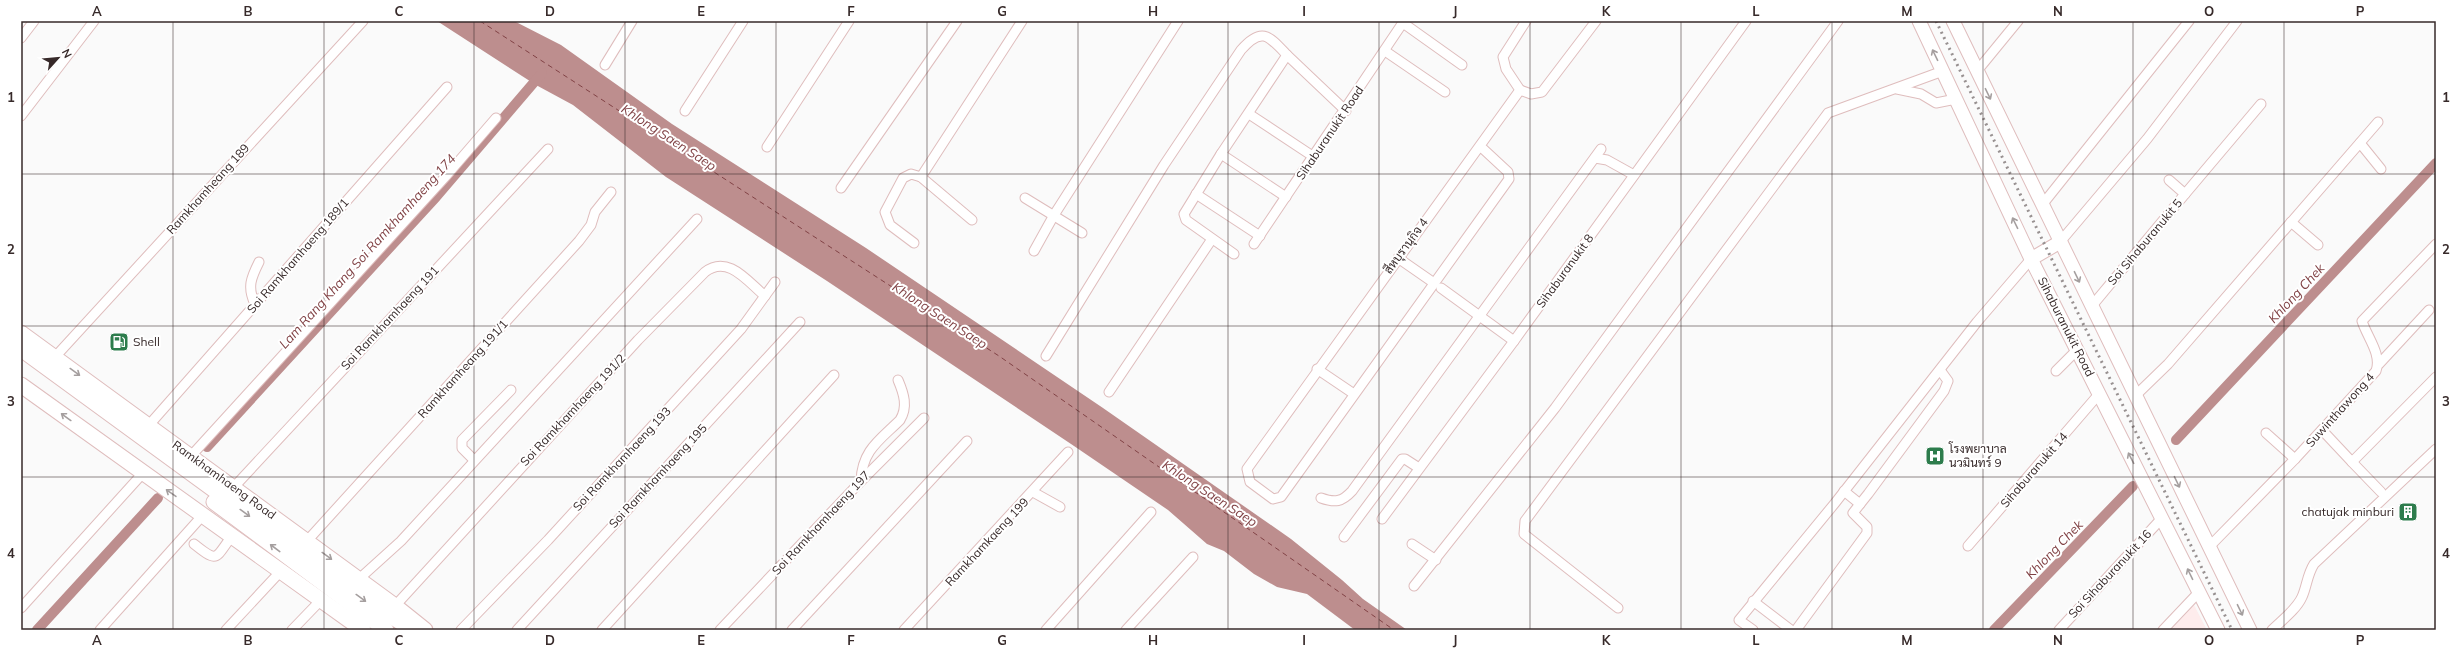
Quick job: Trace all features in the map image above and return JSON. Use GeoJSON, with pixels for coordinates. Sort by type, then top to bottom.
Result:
{"type":"FeatureCollection","features":[{"type":"Feature","properties":{"kind":"main road","name":"Sihaburanukit Road"},"geometry":{"type":"LineString","coordinates":[[1919,21],[2077,350],[2218,630]]}},
{"type":"Feature","properties":{"kind":"main road"},"geometry":{"type":"LineString","coordinates":[[1953,21],[2091,307],[2250,630]]}},
{"type":"Feature","properties":{"kind":"main road"},"geometry":{"type":"LineString","coordinates":[[2032,258],[2060,242]]}},
{"type":"Feature","properties":{"kind":"main road","name":"Ramkhamhaeng Road"},"geometry":{"type":"LineString","coordinates":[[21,333],[234,487],[359,579],[425,630]]}},
{"type":"Feature","properties":{"kind":"main road","name":"Ramkhamhaeng Road"},"geometry":{"type":"LineString","coordinates":[[21,350],[98,411],[386,630]]}},
{"type":"Feature","properties":{"kind":"main road","name":"Ramkhamhaeng Road"},"geometry":{"type":"LineString","coordinates":[[21,361],[98,411],[365,600],[413,630]]}},
{"type":"Feature","properties":{"kind":"main road"},"geometry":{"type":"LineString","coordinates":[[23,390],[203,515],[280,572],[364,630]]}},
{"type":"Feature","properties":{"kind":"street"},"geometry":{"type":"LineString","coordinates":[[21,38],[34,21]]}},
{"type":"Feature","properties":{"kind":"street"},"geometry":{"type":"LineString","coordinates":[[21,116],[94,21]]}},
{"type":"Feature","properties":{"kind":"street","name":"Ramkhamheang 189"},"geometry":{"type":"LineString","coordinates":[[55,357],[363,21]]}},
{"type":"Feature","properties":{"kind":"street"},"geometry":{"type":"LineString","coordinates":[[605,65],[632,21]]}},
{"type":"Feature","properties":{"kind":"street"},"geometry":{"type":"LineString","coordinates":[[685,111],[743,21]]}},
{"type":"Feature","properties":{"kind":"street"},"geometry":{"type":"LineString","coordinates":[[767,147],[849,21]]}},
{"type":"Feature","properties":{"kind":"street"},"geometry":{"type":"LineString","coordinates":[[841,188],[957,21]]}},
{"type":"Feature","properties":{"kind":"street"},"geometry":{"type":"LineString","coordinates":[[921,177],[1022,21]]}},
{"type":"Feature","properties":{"kind":"street"},"geometry":{"type":"LineString","coordinates":[[1034,251],[1054,215],[1178,21]]}},
{"type":"Feature","properties":{"kind":"street"},"geometry":{"type":"LineString","coordinates":[[1526,21],[1503,57],[1504,64],[1520,90],[1531,94],[1542,92],[1596,21]]}},
{"type":"Feature","properties":{"kind":"street","name":"Sihaburanukit 8"},"geometry":{"type":"LineString","coordinates":[[1382,519],[1514,341],[1746,21]]}},
{"type":"Feature","properties":{"kind":"street"},"geometry":{"type":"LineString","coordinates":[[1414,586],[1560,401],[1838,21]]}},
{"type":"Feature","properties":{"kind":"street"},"geometry":{"type":"LineString","coordinates":[[1977,71],[2018,21]]}},
{"type":"Feature","properties":{"kind":"street"},"geometry":{"type":"LineString","coordinates":[[2042,205],[2189,21]]}},
{"type":"Feature","properties":{"kind":"street"},"geometry":{"type":"LineString","coordinates":[[2060,242],[2147,139],[2237,21]]}},
{"type":"Feature","properties":{"kind":"street"},"geometry":{"type":"LineString","coordinates":[[1404,22],[1462,65]]}},
{"type":"Feature","properties":{"kind":"street","name":"Sihaburanukit Road"},"geometry":{"type":"LineString","coordinates":[[1254,244],[1346,111],[1404,22]]}},
{"type":"Feature","properties":{"kind":"street"},"geometry":{"type":"LineString","coordinates":[[1046,356],[1164,165],[1251,39],[1262,35],[1270,37],[1346,111]]}},
{"type":"Feature","properties":{"kind":"street"},"geometry":{"type":"LineString","coordinates":[[1385,51],[1445,92]]}},
{"type":"Feature","properties":{"kind":"street"},"geometry":{"type":"LineString","coordinates":[[1234,254],[1184,217],[1185,210],[1288,55]]}},
{"type":"Feature","properties":{"kind":"street"},"geometry":{"type":"LineString","coordinates":[[1618,608],[1524,534],[1525,521],[1828,113],[1943,71]]}},
{"type":"Feature","properties":{"kind":"street","name":"Soi Ramkhamhaeng 189/1"},"geometry":{"type":"LineString","coordinates":[[149,425],[447,87]]}},
{"type":"Feature","properties":{"kind":"street"},"geometry":{"type":"LineString","coordinates":[[1896,89],[1921,94],[1936,103],[1956,99]]}},
{"type":"Feature","properties":{"kind":"street","name":"สีหบุรานุกิจ 4"},"geometry":{"type":"LineString","coordinates":[[1354,394],[1281,497],[1272,499],[1250,482],[1247,470],[1317,369],[1520,90]]}},
{"type":"Feature","properties":{"kind":"street"},"geometry":{"type":"LineString","coordinates":[[2185,194],[2261,104]]}},
{"type":"Feature","properties":{"kind":"street"},"geometry":{"type":"LineString","coordinates":[[1248,114],[1314,157]]}},
{"type":"Feature","properties":{"kind":"street"},"geometry":{"type":"LineString","coordinates":[[191,456],[446,176],[496,118]]}},
{"type":"Feature","properties":{"kind":"street"},"geometry":{"type":"LineString","coordinates":[[2135,396],[2168,364],[2378,122]]}},
{"type":"Feature","properties":{"kind":"street"},"geometry":{"type":"LineString","coordinates":[[2360,143],[2381,170]]}},
{"type":"Feature","properties":{"kind":"street"},"geometry":{"type":"LineString","coordinates":[[1317,369],[1354,394],[1438,285],[1509,178],[1508,172],[1480,146]]}},
{"type":"Feature","properties":{"kind":"street","name":"Soi Ramkhamhaeng 191"},"geometry":{"type":"LineString","coordinates":[[234,487],[548,149]]}},
{"type":"Feature","properties":{"kind":"street"},"geometry":{"type":"LineString","coordinates":[[1321,498],[1337,502],[1346,498],[1352,491],[1601,149]]}},
{"type":"Feature","properties":{"kind":"street"},"geometry":{"type":"LineString","coordinates":[[1221,154],[1286,197]]}},
{"type":"Feature","properties":{"kind":"street"},"geometry":{"type":"LineString","coordinates":[[1594,158],[1607,160],[1634,175]]}},
{"type":"Feature","properties":{"kind":"street"},"geometry":{"type":"LineString","coordinates":[[914,243],[890,225],[885,212],[903,178],[911,174],[921,177],[972,220]]}},
{"type":"Feature","properties":{"kind":"street","name":"Soi Sihaburanukit 5"},"geometry":{"type":"LineString","coordinates":[[2091,307],[2185,194],[2169,180]]}},
{"type":"Feature","properties":{"kind":"street","name":"Ramkhamheang 191/1"},"geometry":{"type":"LineString","coordinates":[[307,541],[579,241],[591,225],[595,212],[611,192]]}},
{"type":"Feature","properties":{"kind":"street"},"geometry":{"type":"LineString","coordinates":[[1196,194],[1260,236]]}},
{"type":"Feature","properties":{"kind":"street"},"geometry":{"type":"LineString","coordinates":[[1025,198],[1082,233]]}},
{"type":"Feature","properties":{"kind":"street"},"geometry":{"type":"LineString","coordinates":[[359,579],[401,541],[474,460],[698,219]]}},
{"type":"Feature","properties":{"kind":"street"},"geometry":{"type":"LineString","coordinates":[[2291,222],[2318,245]]}},
{"type":"Feature","properties":{"kind":"street"},"geometry":{"type":"LineString","coordinates":[[1109,392],[1212,239]]}},
{"type":"Feature","properties":{"kind":"street","name":"Suwinthawong 4"},"geometry":{"type":"LineString","coordinates":[[2209,547],[2295,460],[2376,371],[2379,364],[2362,321],[2436,244]]}},
{"type":"Feature","properties":{"kind":"street"},"geometry":{"type":"LineString","coordinates":[[1398,258],[1481,315],[1514,341]]}},
{"type":"Feature","properties":{"kind":"street"},"geometry":{"type":"LineString","coordinates":[[1753,630],[1739,620],[1753,600],[1844,491],[1977,322],[2032,258]]}},
{"type":"Feature","properties":{"kind":"street"},"geometry":{"type":"LineString","coordinates":[[255,304],[250,293],[249,284],[259,262]]}},
{"type":"Feature","properties":{"kind":"street","name":"Soi Ramkhamhaeng 191/2"},"geometry":{"type":"LineString","coordinates":[[395,606],[638,340],[705,272],[717,265],[727,266],[765,296]]}},
{"type":"Feature","properties":{"kind":"street","name":"Soi Ramkhamhaeng 193"},"geometry":{"type":"LineString","coordinates":[[461,630],[548,540],[741,329],[775,282]]}},
{"type":"Feature","properties":{"kind":"street"},"geometry":{"type":"LineString","coordinates":[[2379,364],[2429,310]]}},
{"type":"Feature","properties":{"kind":"street","name":"Soi Ramkhamhaeng 195"},"geometry":{"type":"LineString","coordinates":[[517,630],[800,322]]}},
{"type":"Feature","properties":{"kind":"street"},"geometry":{"type":"LineString","coordinates":[[2056,371],[2077,350]]}},
{"type":"Feature","properties":{"kind":"street"},"geometry":{"type":"LineString","coordinates":[[1796,630],[1867,533],[1867,527],[1853,513],[1944,392],[1948,381],[1940,370]]}},
{"type":"Feature","properties":{"kind":"street"},"geometry":{"type":"LineString","coordinates":[[602,630],[834,376]]}},
{"type":"Feature","properties":{"kind":"street"},"geometry":{"type":"LineString","coordinates":[[2352,462],[2436,378]]}},
{"type":"Feature","properties":{"kind":"street"},"geometry":{"type":"LineString","coordinates":[[861,480],[861,467],[865,456],[904,414],[904,399],[898,380]]}},
{"type":"Feature","properties":{"kind":"street"},"geometry":{"type":"LineString","coordinates":[[474,460],[462,448],[462,440],[511,390]]}},
{"type":"Feature","properties":{"kind":"street","name":"Sihaburanukit 14"},"geometry":{"type":"LineString","coordinates":[[1968,546],[2099,394]]}},
{"type":"Feature","properties":{"kind":"street","name":"Soi Ramkhamhaeng 197"},"geometry":{"type":"LineString","coordinates":[[720,630],[861,480],[924,418]]}},
{"type":"Feature","properties":{"kind":"street"},"geometry":{"type":"LineString","coordinates":[[2322,430],[2381,492]]}},
{"type":"Feature","properties":{"kind":"street"},"geometry":{"type":"LineString","coordinates":[[2266,433],[2295,460]]}},
{"type":"Feature","properties":{"kind":"street"},"geometry":{"type":"LineString","coordinates":[[792,630],[967,441]]}},
{"type":"Feature","properties":{"kind":"street"},"geometry":{"type":"LineString","coordinates":[[2272,630],[2298,604],[2309,572],[2314,564],[2436,448]]}},
{"type":"Feature","properties":{"kind":"street","name":"Ramkhamkaeng 199"},"geometry":{"type":"LineString","coordinates":[[904,630],[1033,492],[1068,452]]}},
{"type":"Feature","properties":{"kind":"street"},"geometry":{"type":"LineString","coordinates":[[1344,537],[1402,459],[1405,459],[1419,468]]}},
{"type":"Feature","properties":{"kind":"street"},"geometry":{"type":"LineString","coordinates":[[21,608],[143,473]]}},
{"type":"Feature","properties":{"kind":"street"},"geometry":{"type":"LineString","coordinates":[[1844,491],[1860,504]]}},
{"type":"Feature","properties":{"kind":"street"},"geometry":{"type":"LineString","coordinates":[[1033,492],[1060,507]]}},
{"type":"Feature","properties":{"kind":"street"},"geometry":{"type":"LineString","coordinates":[[1046,630],[1151,512]]}},
{"type":"Feature","properties":{"kind":"street"},"geometry":{"type":"LineString","coordinates":[[100,630],[203,515]]}},
{"type":"Feature","properties":{"kind":"street","name":"Soi Sihaburanukit 16"},"geometry":{"type":"LineString","coordinates":[[2059,630],[2162,518]]}},
{"type":"Feature","properties":{"kind":"street"},"geometry":{"type":"LineString","coordinates":[[194,544],[210,557],[214,557],[220,554],[232,536]]}},
{"type":"Feature","properties":{"kind":"street"},"geometry":{"type":"LineString","coordinates":[[1412,544],[1436,560]]}},
{"type":"Feature","properties":{"kind":"street"},"geometry":{"type":"LineString","coordinates":[[1126,630],[1193,557]]}},
{"type":"Feature","properties":{"kind":"street"},"geometry":{"type":"LineString","coordinates":[[226,630],[280,572]]}},
{"type":"Feature","properties":{"kind":"street"},"geometry":{"type":"LineString","coordinates":[[2163,630],[2199,592]]}},
{"type":"Feature","properties":{"kind":"street"},"geometry":{"type":"LineString","coordinates":[[292,630],[321,600]]}},
{"type":"Feature","properties":{"kind":"street"},"geometry":{"type":"LineString","coordinates":[[1753,600],[1791,630]]}},
{"type":"Feature","properties":{"kind":"shaded area"},"geometry":{"type":"Polygon","coordinates":[[[2194,605],[2207,630],[2171,630],[2194,605]]]}},
{"type":"Feature","properties":{"kind":"water","name":"Khlong Saen Saep"},"geometry":{"type":"Polygon","coordinates":[[[437,21],[514,21],[561,45],[672,124],[866,248],[1103,408],[1291,539],[1363,599],[1407,630],[1355,630],[1307,594],[1277,587],[1254,574],[1224,551],[1207,544],[1168,510],[1074,446],[827,281],[666,177],[573,105],[536,85],[437,21]]]}},
{"type":"Feature","properties":{"kind":"waterway","name":"Lam Rang Khang Soi Ramkhamhaeng 174"},"geometry":{"type":"LineString","coordinates":[[207,447],[436,197],[542,73]]}},
{"type":"Feature","properties":{"kind":"waterway","name":"Khlong Chek"},"geometry":{"type":"LineString","coordinates":[[2176,440],[2436,163]]}},
{"type":"Feature","properties":{"kind":"waterway","name":"Khlong Chek"},"geometry":{"type":"LineString","coordinates":[[1994,630],[2133,486]]}},
{"type":"Feature","properties":{"kind":"waterway","name":"Lam Rang Khang Soi Ramkhamhaeng 174"},"geometry":{"type":"LineString","coordinates":[[37,630],[158,498]]}},
{"type":"Feature","properties":{"kind":"ferry route"},"geometry":{"type":"LineString","coordinates":[[480,21],[999,356],[1394,630]]}},
{"type":"Feature","properties":{"kind":"railway"},"geometry":{"type":"LineString","coordinates":[[1936,21],[2232,630]]}},
{"type":"Feature","properties":{"kind":"place","name":"Shell"},"geometry":{"type":"Point","coordinates":[119,342]}},
{"type":"Feature","properties":{"kind":"place","name":"โรงพยาบาล นวมินทร์ 9"},"geometry":{"type":"Point","coordinates":[1935,456]}},
{"type":"Feature","properties":{"kind":"place","name":"chatujak minburi"},"geometry":{"type":"Point","coordinates":[2408,512]}}]}
